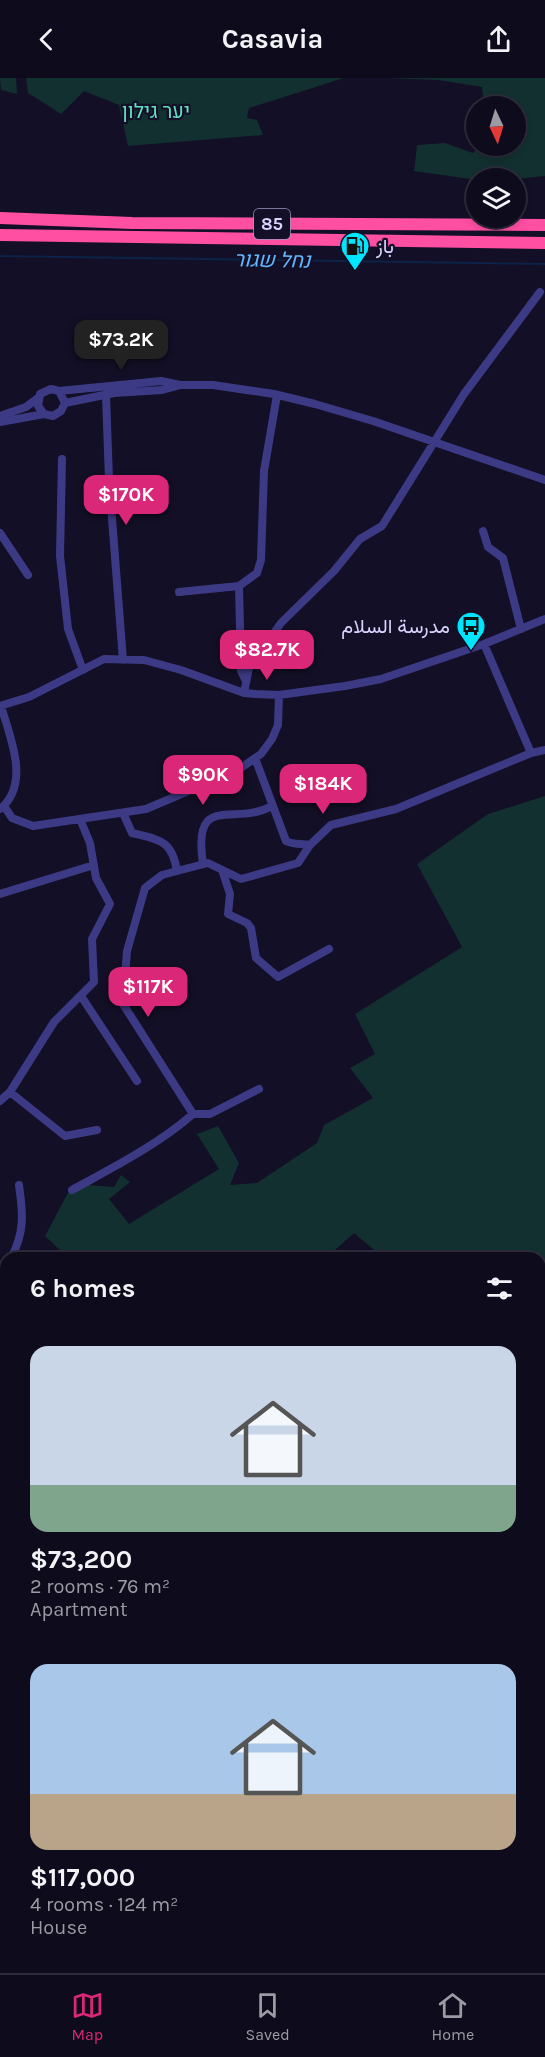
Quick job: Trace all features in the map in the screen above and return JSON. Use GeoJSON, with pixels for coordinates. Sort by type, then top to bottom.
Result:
{"type":"FeatureCollection","features":[{"type":"Feature","properties":{"kind":"highway","name":"85"},"geometry":{"type":"LineString","coordinates":[[0,218],[144,223],[545,225]]}},
{"type":"Feature","properties":{"kind":"highway","name":"85"},"geometry":{"type":"LineString","coordinates":[[0,235],[545,243]]}},
{"type":"Feature","properties":{"kind":"street"},"geometry":{"type":"LineString","coordinates":[[244,693],[249,668],[281,623],[334,572],[360,539],[382,526],[464,394],[540,292]]}},
{"type":"Feature","properties":{"kind":"street"},"geometry":{"type":"LineString","coordinates":[[0,416],[26,407],[47,389],[59,391],[161,381],[180,385],[213,385],[277,395],[315,404],[545,480]]}},
{"type":"Feature","properties":{"kind":"street"},"geometry":{"type":"LineString","coordinates":[[65,403],[106,395],[162,390],[180,385]]}},
{"type":"Feature","properties":{"kind":"street"},"geometry":{"type":"LineString","coordinates":[[0,422],[44,414],[57,414],[65,403],[59,391]]}},
{"type":"Feature","properties":{"kind":"street"},"geometry":{"type":"LineString","coordinates":[[106,395],[109,480],[123,660]]}},
{"type":"Feature","properties":{"kind":"street"},"geometry":{"type":"LineString","coordinates":[[179,592],[239,586],[257,573],[261,560],[264,471],[277,395]]}},
{"type":"Feature","properties":{"kind":"street"},"geometry":{"type":"LineString","coordinates":[[38,398],[38,406],[44,414]]}},
{"type":"Feature","properties":{"kind":"street"},"geometry":{"type":"LineString","coordinates":[[62,459],[61,566],[68,629],[83,670]]}},
{"type":"Feature","properties":{"kind":"street"},"geometry":{"type":"LineString","coordinates":[[483,531],[488,547],[503,558],[521,629]]}},
{"type":"Feature","properties":{"kind":"street"},"geometry":{"type":"LineString","coordinates":[[0,533],[28,575]]}},
{"type":"Feature","properties":{"kind":"street"},"geometry":{"type":"LineString","coordinates":[[239,586],[241,671],[246,681]]}},
{"type":"Feature","properties":{"kind":"street"},"geometry":{"type":"LineString","coordinates":[[279,695],[278,725],[272,739],[261,754],[238,770],[146,809],[33,826],[12,818],[2,808],[17,783],[17,768],[1,706],[29,697],[104,659],[144,660],[181,670],[244,693],[279,695],[345,687],[381,679],[484,644],[545,619]]}},
{"type":"Feature","properties":{"kind":"street"},"geometry":{"type":"LineString","coordinates":[[484,644],[531,753]]}},
{"type":"Feature","properties":{"kind":"street"},"geometry":{"type":"LineString","coordinates":[[193,1114],[123,1004],[127,951],[145,888],[162,875],[208,863],[242,879],[298,862],[310,845],[332,825],[396,809],[531,753],[545,750]]}},
{"type":"Feature","properties":{"kind":"street"},"geometry":{"type":"LineString","coordinates":[[255,758],[286,841],[292,845],[301,843],[310,845]]}},
{"type":"Feature","properties":{"kind":"street"},"geometry":{"type":"LineString","coordinates":[[203,864],[202,840],[206,820],[220,815],[262,812],[272,806]]}},
{"type":"Feature","properties":{"kind":"street"},"geometry":{"type":"LineString","coordinates":[[123,813],[132,833],[163,842],[174,854],[177,871]]}},
{"type":"Feature","properties":{"kind":"street"},"geometry":{"type":"LineString","coordinates":[[0,1101],[10,1092],[54,1022],[93,982],[92,939],[110,904],[96,878],[90,843],[80,819]]}},
{"type":"Feature","properties":{"kind":"street"},"geometry":{"type":"LineString","coordinates":[[0,894],[93,864]]}},
{"type":"Feature","properties":{"kind":"street"},"geometry":{"type":"LineString","coordinates":[[222,870],[230,894],[228,914],[247,923],[251,928],[256,958],[278,977],[329,949]]}},
{"type":"Feature","properties":{"kind":"street"},"geometry":{"type":"LineString","coordinates":[[81,996],[137,1081]]}},
{"type":"Feature","properties":{"kind":"street"},"geometry":{"type":"LineString","coordinates":[[72,1190],[128,1158],[182,1124],[193,1114],[210,1114],[259,1089]]}},
{"type":"Feature","properties":{"kind":"street"},"geometry":{"type":"LineString","coordinates":[[10,1092],[65,1136],[97,1130]]}},
{"type":"Feature","properties":{"kind":"street"},"geometry":{"type":"LineString","coordinates":[[14,1252],[23,1221],[19,1185]]}},
{"type":"Feature","properties":{"kind":"green space"},"geometry":{"type":"Polygon","coordinates":[[[0,78],[16,78],[17,94],[1,90],[0,78]]]}},
{"type":"Feature","properties":{"kind":"green space","name":"יער גילון"},"geometry":{"type":"Polygon","coordinates":[[[26,78],[344,78],[249,108],[247,118],[257,120],[263,135],[128,146],[119,105],[84,91],[61,114],[28,93],[26,78]]]}},
{"type":"Feature","properties":{"kind":"green space"},"geometry":{"type":"Polygon","coordinates":[[[385,78],[545,78],[545,176],[526,178],[526,168],[466,168],[466,178],[414,171],[417,145],[445,143],[466,150],[466,156],[526,156],[526,96],[483,96],[482,87],[439,80],[385,78]]]}},
{"type":"Feature","properties":{"kind":"green space"},"geometry":{"type":"Polygon","coordinates":[[[545,796],[545,1252],[375,1252],[354,1233],[333,1252],[62,1252],[45,1236],[70,1189],[87,1185],[114,1187],[121,1175],[130,1182],[109,1199],[129,1224],[219,1169],[197,1134],[218,1126],[239,1163],[230,1185],[257,1183],[317,1143],[324,1125],[373,1098],[350,1068],[375,1054],[355,1014],[462,947],[417,864],[488,814],[545,796]]]}},
{"type":"Feature","properties":{"kind":"waterway","name":"נחל שגור"},"geometry":{"type":"LineString","coordinates":[[0,256],[545,264]]}},
{"type":"Feature","properties":{"kind":"place","name":"باز"},"geometry":{"type":"Point","coordinates":[355,272]}},
{"type":"Feature","properties":{"kind":"place","name":"مدرسة السلام"},"geometry":{"type":"Point","coordinates":[471,652]}}]}
